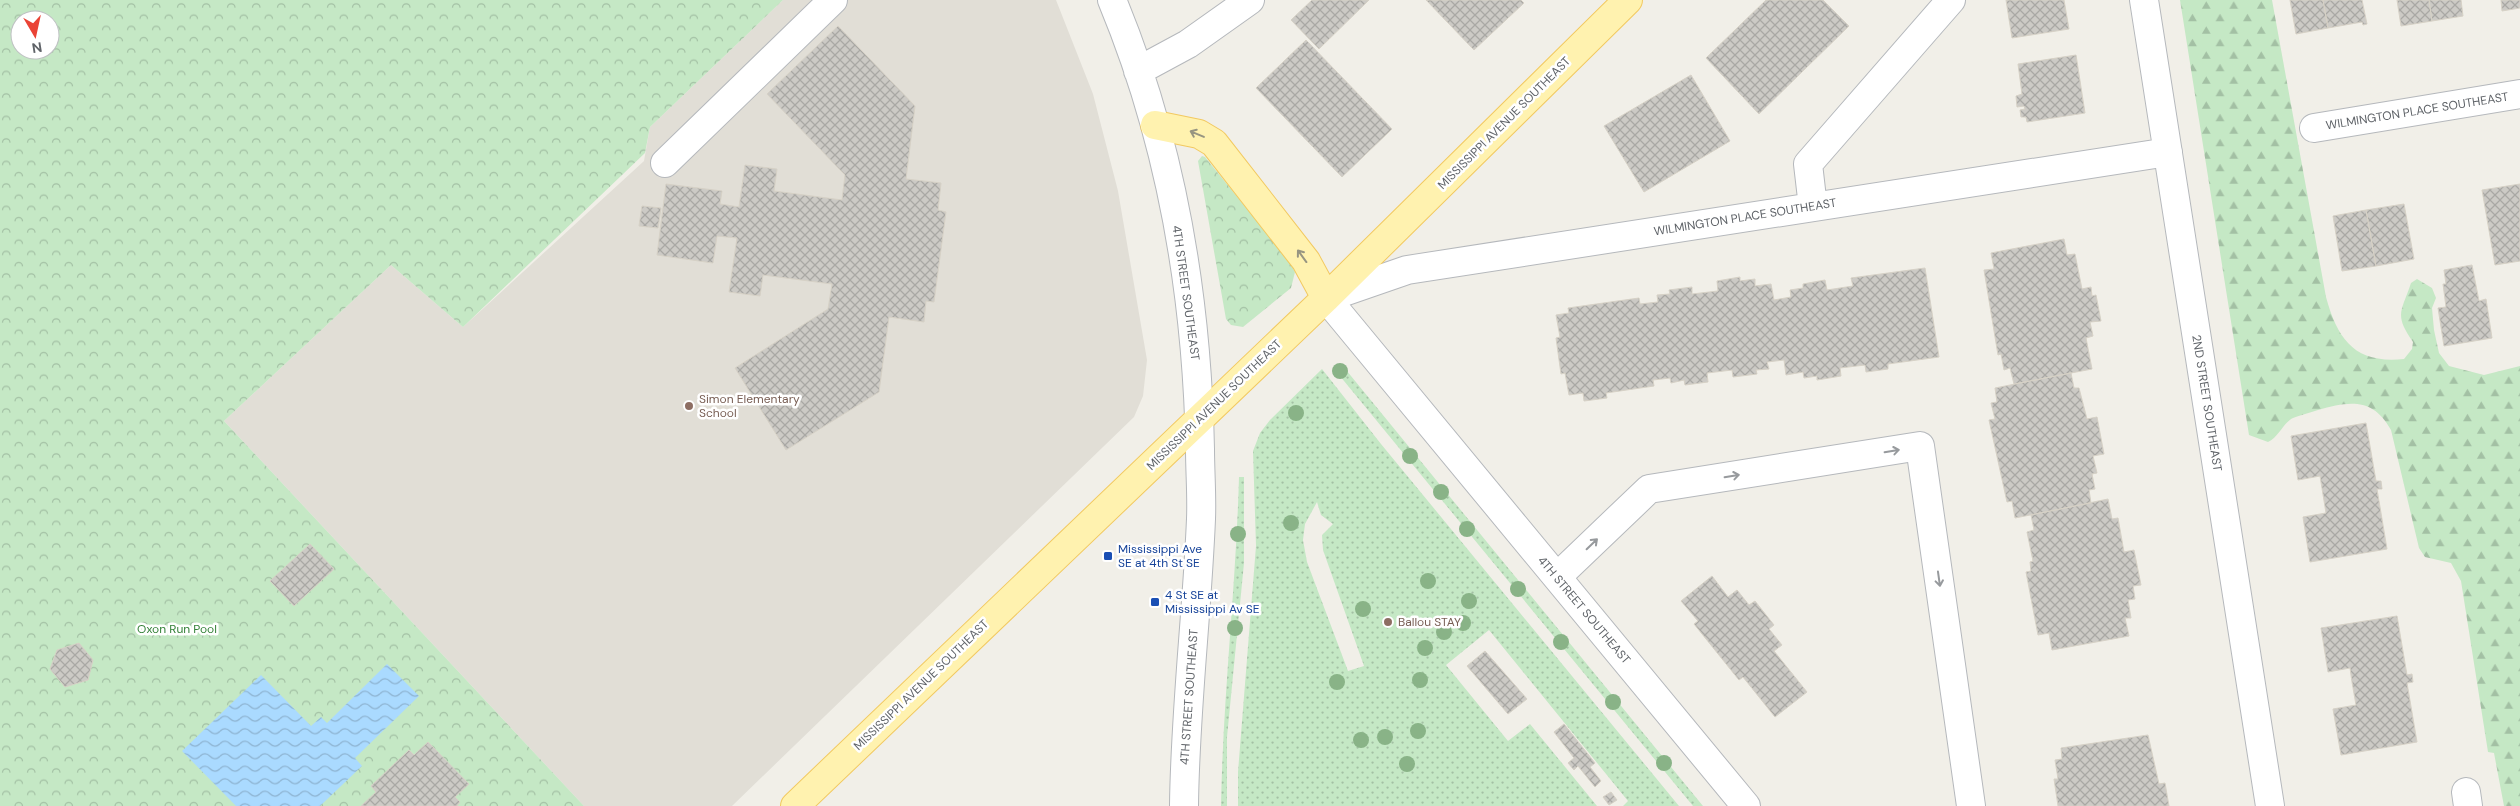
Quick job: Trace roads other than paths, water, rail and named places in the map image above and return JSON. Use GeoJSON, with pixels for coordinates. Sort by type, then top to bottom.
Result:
{"type":"FeatureCollection","features":[{"type":"Feature","properties":{"kind":"main road","name":"MISSISSIPPI AVENUE SOUTHEAST"},"geometry":{"type":"LineString","coordinates":[[795,806],[1326,298],[1628,0]]}},
{"type":"Feature","properties":{"kind":"main road"},"geometry":{"type":"LineString","coordinates":[[1156,125],[1199,134],[1214,143],[1306,261],[1326,298]]}},
{"type":"Feature","properties":{"kind":"street"},"geometry":{"type":"LineString","coordinates":[[665,163],[833,0]]}},
{"type":"Feature","properties":{"kind":"street","name":"4TH STREET SOUTHEAST"},"geometry":{"type":"LineString","coordinates":[[1112,0],[1156,125],[1174,205],[1195,344],[1201,517],[1185,760],[1184,806]]}},
{"type":"Feature","properties":{"kind":"street"},"geometry":{"type":"LineString","coordinates":[[1138,71],[1188,44],[1250,0]]}},
{"type":"Feature","properties":{"kind":"street"},"geometry":{"type":"LineString","coordinates":[[1813,207],[1808,164],[1952,0]]}},
{"type":"Feature","properties":{"kind":"street","name":"2ND STREET SOUTHEAST"},"geometry":{"type":"LineString","coordinates":[[2144,0],[2270,806]]}},
{"type":"Feature","properties":{"kind":"street","name":"WILMINGTON PLACE SOUTHEAST"},"geometry":{"type":"LineString","coordinates":[[2314,128],[2520,94]]}},
{"type":"Feature","properties":{"kind":"street","name":"WILMINGTON PLACE SOUTHEAST"},"geometry":{"type":"LineString","coordinates":[[1326,298],[1407,270],[2168,152]]}},
{"type":"Feature","properties":{"kind":"street","name":"4TH STREET SOUTHEAST"},"geometry":{"type":"LineString","coordinates":[[1326,298],[1746,806]]}},
{"type":"Feature","properties":{"kind":"street"},"geometry":{"type":"LineString","coordinates":[[1557,577],[1649,489],[1920,446],[1971,806]]}},
{"type":"Feature","properties":{"kind":"water"},"geometry":{"type":"Polygon","coordinates":[[[387,664],[419,696],[355,758],[362,766],[320,806],[236,806],[182,751],[261,675],[311,726],[321,717],[327,723],[387,664]]]}},
{"type":"Feature","properties":{"kind":"place","name":"Simon Elementary School"},"geometry":{"type":"Point","coordinates":[689,406]}},
{"type":"Feature","properties":{"kind":"place","name":"Mississippi Ave SE at 4th St SE"},"geometry":{"type":"Point","coordinates":[1108,556]}},
{"type":"Feature","properties":{"kind":"place","name":"4 St SE at Mississippi Av SE"},"geometry":{"type":"Point","coordinates":[1155,602]}},
{"type":"Feature","properties":{"kind":"place","name":"Ballou STAY"},"geometry":{"type":"Point","coordinates":[1388,622]}},
{"type":"Feature","properties":{"kind":"park label","name":"Oxon Run Pool"},"geometry":{"type":"Point","coordinates":[177,629]}}]}
